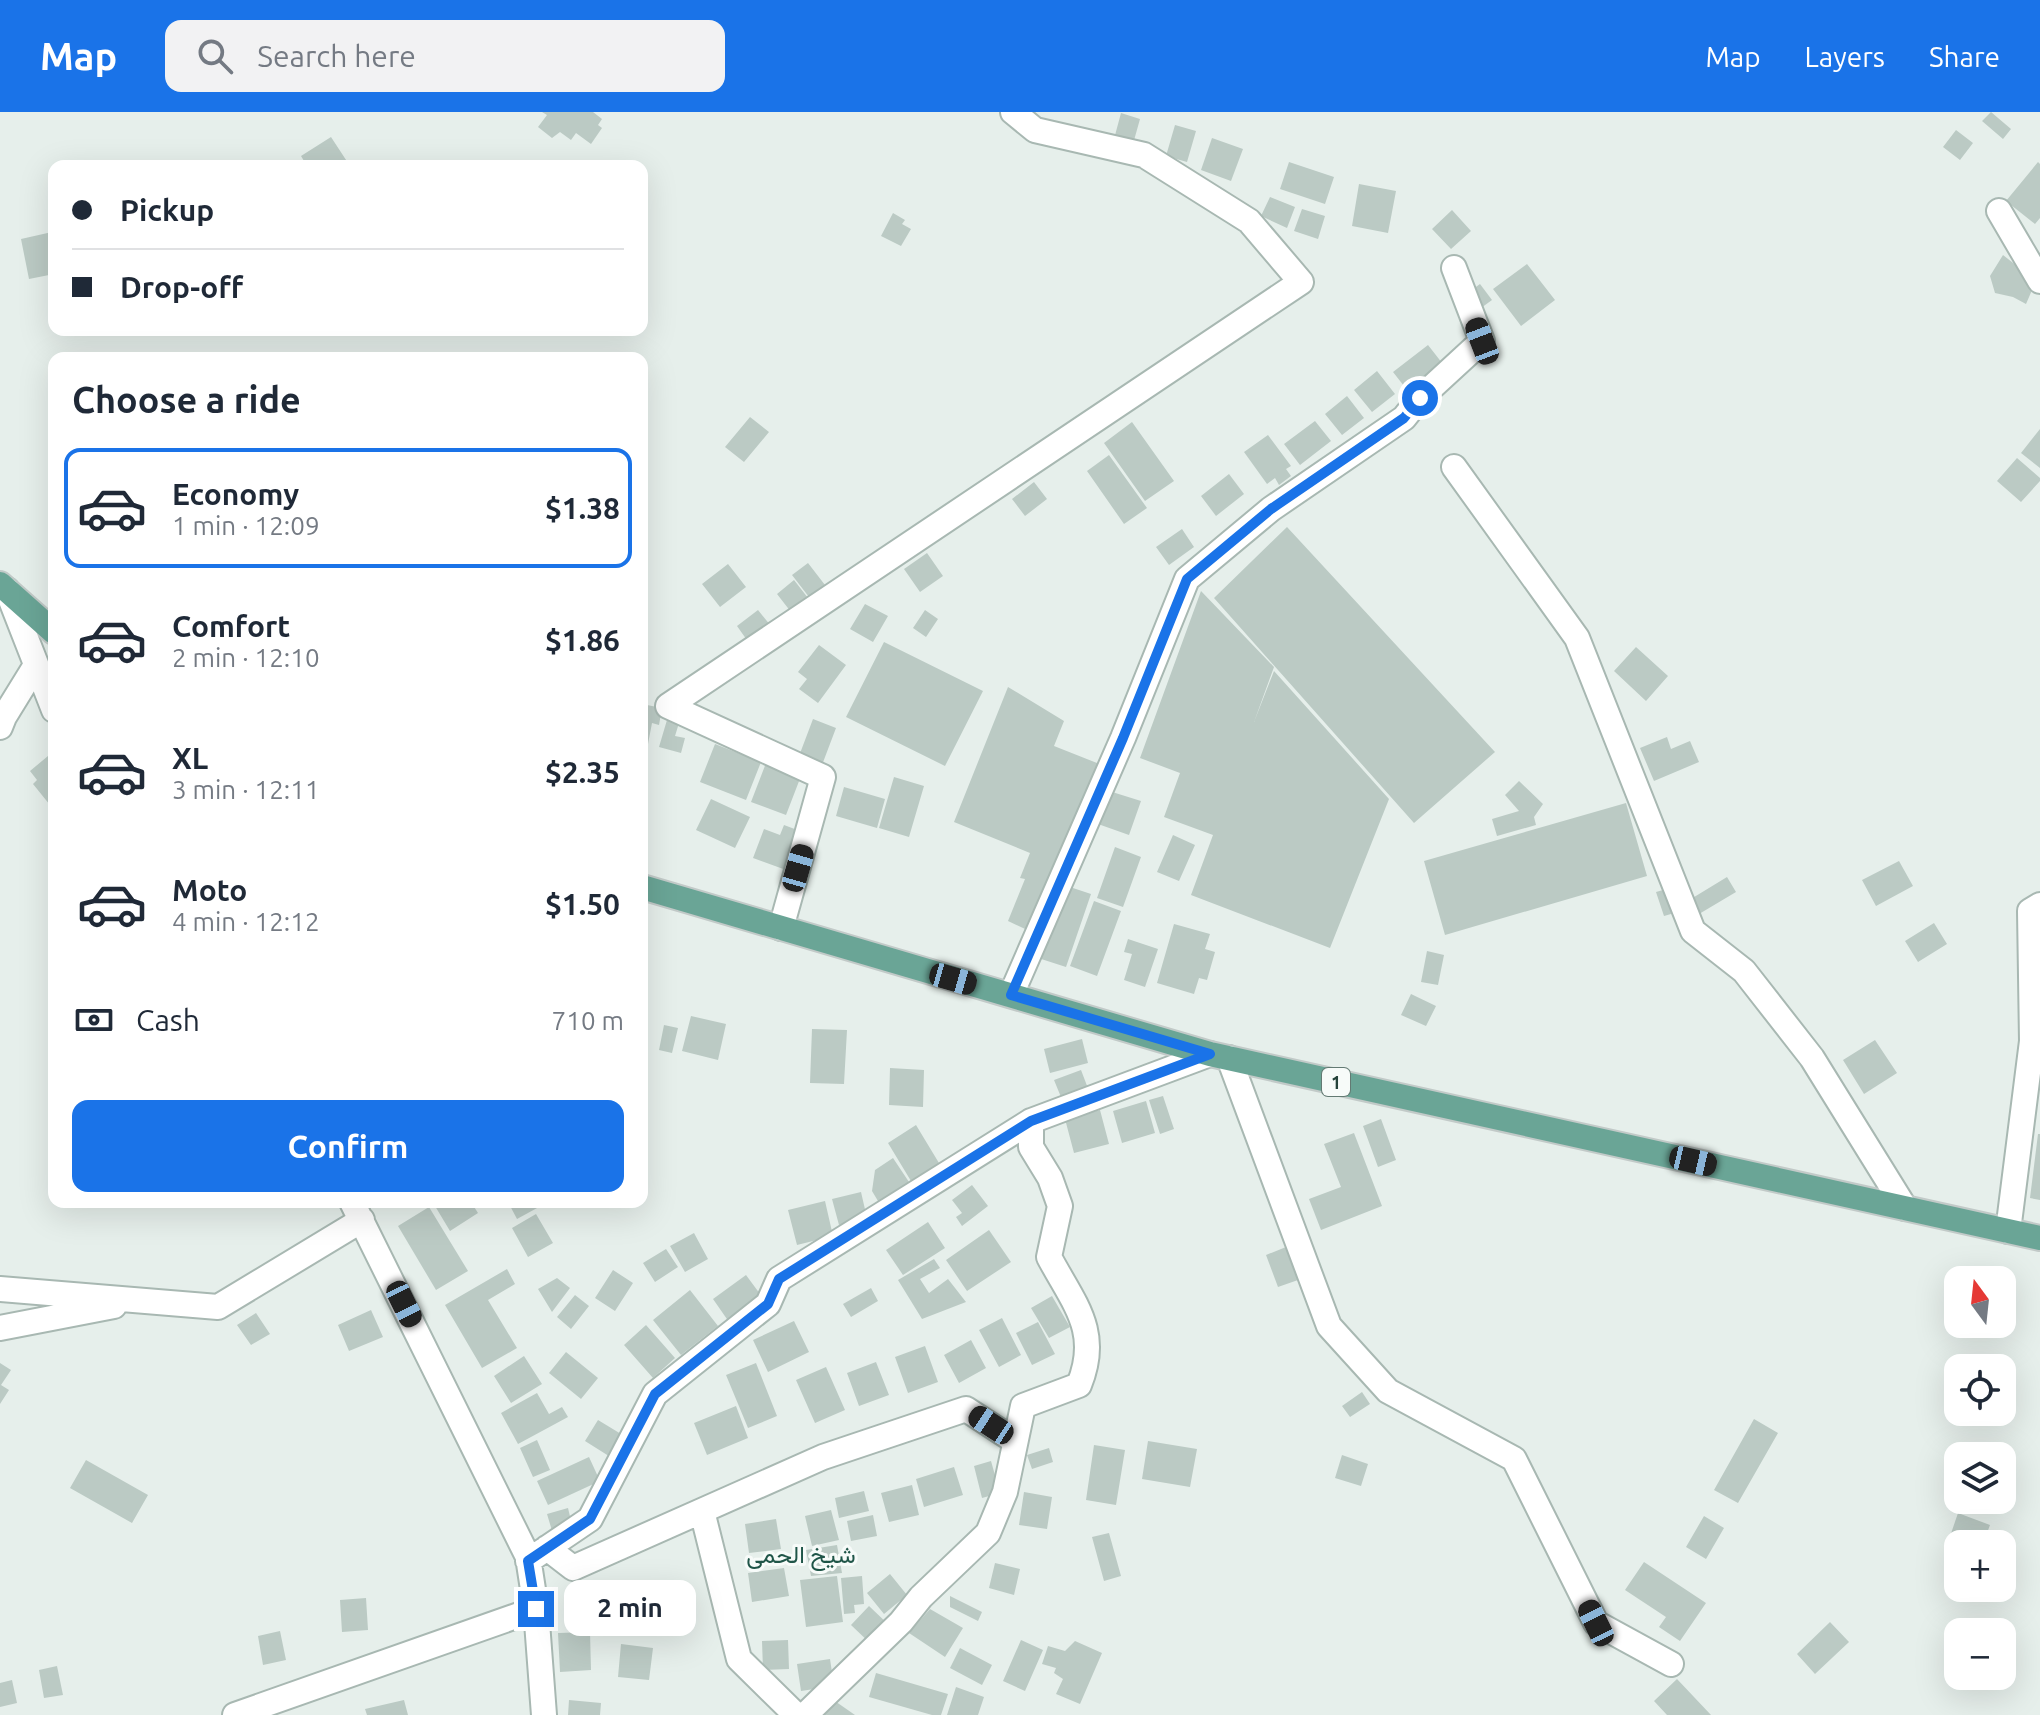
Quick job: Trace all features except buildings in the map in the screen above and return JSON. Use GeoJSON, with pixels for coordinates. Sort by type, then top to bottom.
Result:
{"type":"FeatureCollection","features":[{"type":"Feature","properties":{"kind":"main road"},"geometry":{"type":"LineString","coordinates":[[3,587],[48,627]]}},
{"type":"Feature","properties":{"kind":"main road","name":"1"},"geometry":{"type":"LineString","coordinates":[[648,889],[1220,1056],[2040,1238]]}},
{"type":"Feature","properties":{"kind":"street"},"geometry":{"type":"LineString","coordinates":[[781,928],[823,777],[668,706],[1301,282],[1249,221],[1144,155],[1035,130],[1013,112]]}},
{"type":"Feature","properties":{"kind":"street"},"geometry":{"type":"LineString","coordinates":[[1999,211],[2040,281]]}},
{"type":"Feature","properties":{"kind":"street"},"geometry":{"type":"LineString","coordinates":[[1011,995],[1123,738],[1187,579],[1271,509],[1404,418],[1420,398],[1482,341],[1454,268]]}},
{"type":"Feature","properties":{"kind":"street"},"geometry":{"type":"LineString","coordinates":[[1454,467],[1577,638],[1693,931],[1744,971],[1812,1058],[1905,1208]]}},
{"type":"Feature","properties":{"kind":"street"},"geometry":{"type":"LineString","coordinates":[[3,587],[48,695]]}},
{"type":"Feature","properties":{"kind":"street"},"geometry":{"type":"LineString","coordinates":[[0,727],[36,665]]}},
{"type":"Feature","properties":{"kind":"street"},"geometry":{"type":"LineString","coordinates":[[2008,1231],[2032,1041],[2030,911],[2040,905]]}},
{"type":"Feature","properties":{"kind":"street"},"geometry":{"type":"LineString","coordinates":[[538,1554],[590,1519],[655,1394],[768,1304],[779,1279],[1031,1121],[1220,1056],[1329,1326],[1388,1391],[1514,1459],[1596,1623],[1671,1664]]}},
{"type":"Feature","properties":{"kind":"street"},"geometry":{"type":"LineString","coordinates":[[805,1715],[988,1533],[1005,1492],[1023,1406],[1079,1385],[1086,1367],[1089,1340],[1080,1314],[1049,1257],[1060,1206],[1050,1178],[1031,1147],[1031,1121]]}},
{"type":"Feature","properties":{"kind":"street"},"geometry":{"type":"LineString","coordinates":[[0,1289],[218,1307],[357,1211],[538,1554],[536,1609],[544,1715]]}},
{"type":"Feature","properties":{"kind":"street"},"geometry":{"type":"LineString","coordinates":[[0,1328],[140,1300]]}},
{"type":"Feature","properties":{"kind":"street"},"geometry":{"type":"LineString","coordinates":[[538,1554],[573,1568],[823,1457],[966,1409],[1015,1441]]}},
{"type":"Feature","properties":{"kind":"street"},"geometry":{"type":"LineString","coordinates":[[702,1511],[739,1659],[796,1715]]}},
{"type":"Feature","properties":{"kind":"street"},"geometry":{"type":"LineString","coordinates":[[235,1715],[536,1609]]}},
{"type":"Feature","properties":{"kind":"district","name":"شيخ الحمى"},"geometry":{"type":"Point","coordinates":[801,1554]}},
{"type":"Feature","properties":{"kind":"route"},"geometry":{"type":"LineString","coordinates":[[536,1609],[528,1561],[590,1519],[655,1394],[768,1304],[779,1279],[1031,1121],[1210,1054],[1011,995],[1123,738],[1187,579],[1271,509],[1404,418],[1420,398]]}}]}
